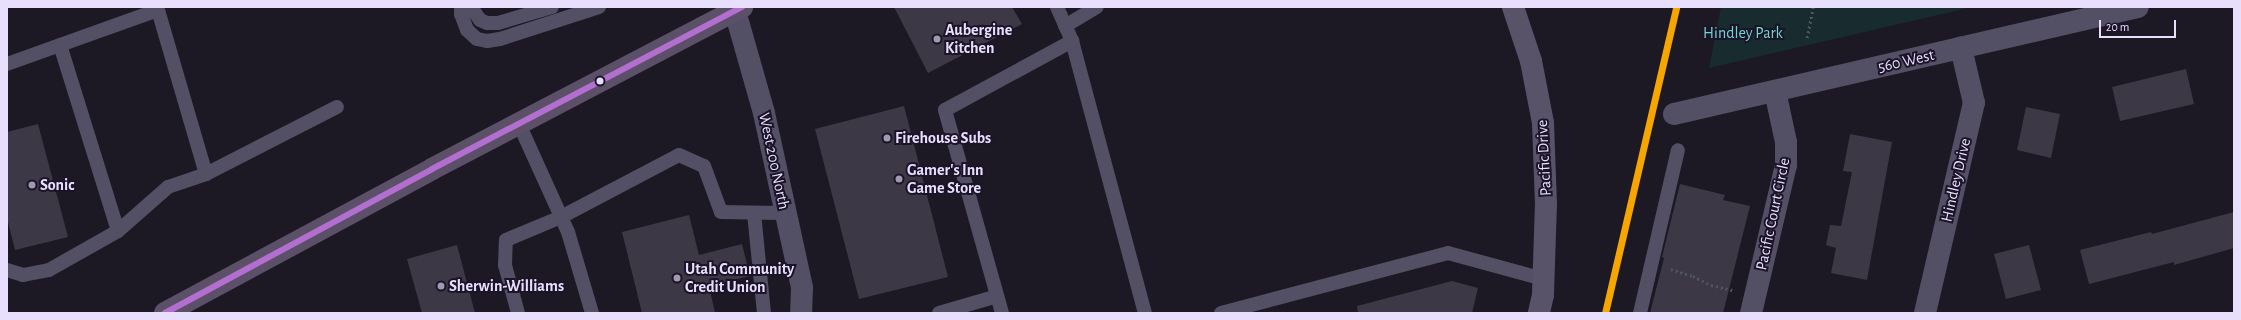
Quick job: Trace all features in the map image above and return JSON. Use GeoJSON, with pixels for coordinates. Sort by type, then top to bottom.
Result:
{"type":"FeatureCollection","features":[{"type":"Feature","properties":{"kind":"main road"},"geometry":{"type":"LineString","coordinates":[[165,313],[432,168],[519,124],[737,8]]}},
{"type":"Feature","properties":{"kind":"street","name":"Pacific Drive"},"geometry":{"type":"LineString","coordinates":[[1513,7],[1531,61],[1543,122],[1546,203],[1544,279],[1539,313]]}},
{"type":"Feature","properties":{"kind":"street","name":"560 West"},"geometry":{"type":"LineString","coordinates":[[1674,114],[2138,7]]}},
{"type":"Feature","properties":{"kind":"street","name":"West 200 North"},"geometry":{"type":"LineString","coordinates":[[737,8],[764,113],[802,288],[801,313]]}},
{"type":"Feature","properties":{"kind":"street","name":"Hindley Drive"},"geometry":{"type":"LineString","coordinates":[[1925,313],[1974,103],[1961,48]]}},
{"type":"Feature","properties":{"kind":"street","name":"Pacific Court Circle"},"geometry":{"type":"LineString","coordinates":[[1751,313],[1786,165],[1785,137],[1775,91]]}},
{"type":"Feature","properties":{"kind":"lane"},"geometry":{"type":"LineString","coordinates":[[461,7],[461,14],[467,30],[477,39],[487,41],[500,39],[593,8]]}},
{"type":"Feature","properties":{"kind":"lane"},"geometry":{"type":"LineString","coordinates":[[472,7],[480,20],[487,23],[498,23],[552,7]]}},
{"type":"Feature","properties":{"kind":"lane"},"geometry":{"type":"LineString","coordinates":[[1057,7],[1072,42],[1145,313]]}},
{"type":"Feature","properties":{"kind":"lane"},"geometry":{"type":"LineString","coordinates":[[1065,26],[1097,7]]}},
{"type":"Feature","properties":{"kind":"lane"},"geometry":{"type":"LineString","coordinates":[[7,64],[158,10],[206,174]]}},
{"type":"Feature","properties":{"kind":"lane"},"geometry":{"type":"LineString","coordinates":[[1002,313],[945,110],[1072,42]]}},
{"type":"Feature","properties":{"kind":"lane"},"geometry":{"type":"LineString","coordinates":[[60,45],[118,231]]}},
{"type":"Feature","properties":{"kind":"lane"},"geometry":{"type":"LineString","coordinates":[[7,270],[23,275],[49,270],[118,231],[168,187],[206,174],[338,107]]}},
{"type":"Feature","properties":{"kind":"lane"},"geometry":{"type":"LineString","coordinates":[[519,124],[561,217],[592,313]]}},
{"type":"Feature","properties":{"kind":"lane"},"geometry":{"type":"LineString","coordinates":[[1640,313],[1678,150]]}},
{"type":"Feature","properties":{"kind":"lane"},"geometry":{"type":"LineString","coordinates":[[518,313],[505,265],[506,240],[561,217],[679,155],[704,166],[721,212],[786,213]]}},
{"type":"Feature","properties":{"kind":"lane"},"geometry":{"type":"LineString","coordinates":[[754,213],[764,313]]}},
{"type":"Feature","properties":{"kind":"lane"},"geometry":{"type":"LineString","coordinates":[[1221,313],[1448,253],[1544,279]]}},
{"type":"Feature","properties":{"kind":"lane"},"geometry":{"type":"LineString","coordinates":[[939,313],[997,296]]}},
{"type":"Feature","properties":{"kind":"path"},"geometry":{"type":"LineString","coordinates":[[1807,38],[1813,7]]}},
{"type":"Feature","properties":{"kind":"path"},"geometry":{"type":"LineString","coordinates":[[1651,264],[1693,276],[1710,285],[1735,290]]}},
{"type":"Feature","properties":{"kind":"green space","name":"Hindley Park"},"geometry":{"type":"Polygon","coordinates":[[[1721,7],[1972,7],[1709,68],[1721,7]]]}},
{"type":"Feature","properties":{"kind":"building"},"geometry":{"type":"Polygon","coordinates":[[[894,7],[1012,7],[1022,24],[928,73],[894,7]]]}},
{"type":"Feature","properties":{"kind":"building"},"geometry":{"type":"Polygon","coordinates":[[[2186,69],[2194,104],[2120,121],[2112,87],[2186,69]]]}},
{"type":"Feature","properties":{"kind":"building"},"geometry":{"type":"Polygon","coordinates":[[[904,106],[948,277],[859,299],[815,129],[904,106]]]}},
{"type":"Feature","properties":{"kind":"building"},"geometry":{"type":"Polygon","coordinates":[[[2026,107],[2060,114],[2051,158],[2017,150],[2026,107]]]}},
{"type":"Feature","properties":{"kind":"building","name":"Sonic"},"geometry":{"type":"Polygon","coordinates":[[[38,124],[68,237],[15,250],[7,218],[7,132],[38,124]]]}},
{"type":"Feature","properties":{"kind":"building"},"geometry":{"type":"Polygon","coordinates":[[[1850,134],[1892,142],[1867,280],[1831,273],[1836,248],[1826,245],[1830,225],[1841,226],[1852,172],[1843,171],[1850,134]]]}},
{"type":"Feature","properties":{"kind":"building"},"geometry":{"type":"Polygon","coordinates":[[[1680,184],[1725,195],[1723,200],[1750,206],[1723,313],[1650,313],[1680,184]]]}},
{"type":"Feature","properties":{"kind":"building"},"geometry":{"type":"Polygon","coordinates":[[[2234,212],[2234,248],[2174,265],[2174,262],[2089,284],[2080,250],[2151,232],[2152,234],[2234,212]]]}},
{"type":"Feature","properties":{"kind":"building"},"geometry":{"type":"Polygon","coordinates":[[[689,215],[699,255],[742,244],[750,276],[709,286],[715,313],[642,313],[622,232],[689,215]]]}},
{"type":"Feature","properties":{"kind":"building","name":"Sherwin-Williams"},"geometry":{"type":"Polygon","coordinates":[[[457,245],[475,313],[422,313],[407,259],[457,245]]]}},
{"type":"Feature","properties":{"kind":"building"},"geometry":{"type":"Polygon","coordinates":[[[2029,245],[2041,290],[2006,299],[1994,254],[2029,245]]]}},
{"type":"Feature","properties":{"kind":"building"},"geometry":{"type":"Polygon","coordinates":[[[1452,281],[1478,288],[1472,313],[1358,313],[1357,306],[1452,281]]]}},
{"type":"Feature","properties":{"kind":"transit line"},"geometry":{"type":"LineString","coordinates":[[165,313],[432,169],[742,7]]}},
{"type":"Feature","properties":{"kind":"transit line"},"geometry":{"type":"LineString","coordinates":[[1605,313],[1676,7]]}},
{"type":"Feature","properties":{"kind":"place","name":"Aubergine Kitchen"},"geometry":{"type":"Point","coordinates":[937,39]}},
{"type":"Feature","properties":{"kind":"place","name":"Firehouse Subs"},"geometry":{"type":"Point","coordinates":[887,138]}},
{"type":"Feature","properties":{"kind":"place","name":"Gamer's Inn Game Store"},"geometry":{"type":"Point","coordinates":[899,179]}},
{"type":"Feature","properties":{"kind":"place","name":"Sonic"},"geometry":{"type":"Point","coordinates":[32,185]}},
{"type":"Feature","properties":{"kind":"place","name":"Utah Community Credit Union"},"geometry":{"type":"Point","coordinates":[677,278]}},
{"type":"Feature","properties":{"kind":"place","name":"Sherwin-Williams"},"geometry":{"type":"Point","coordinates":[441,286]}}]}
